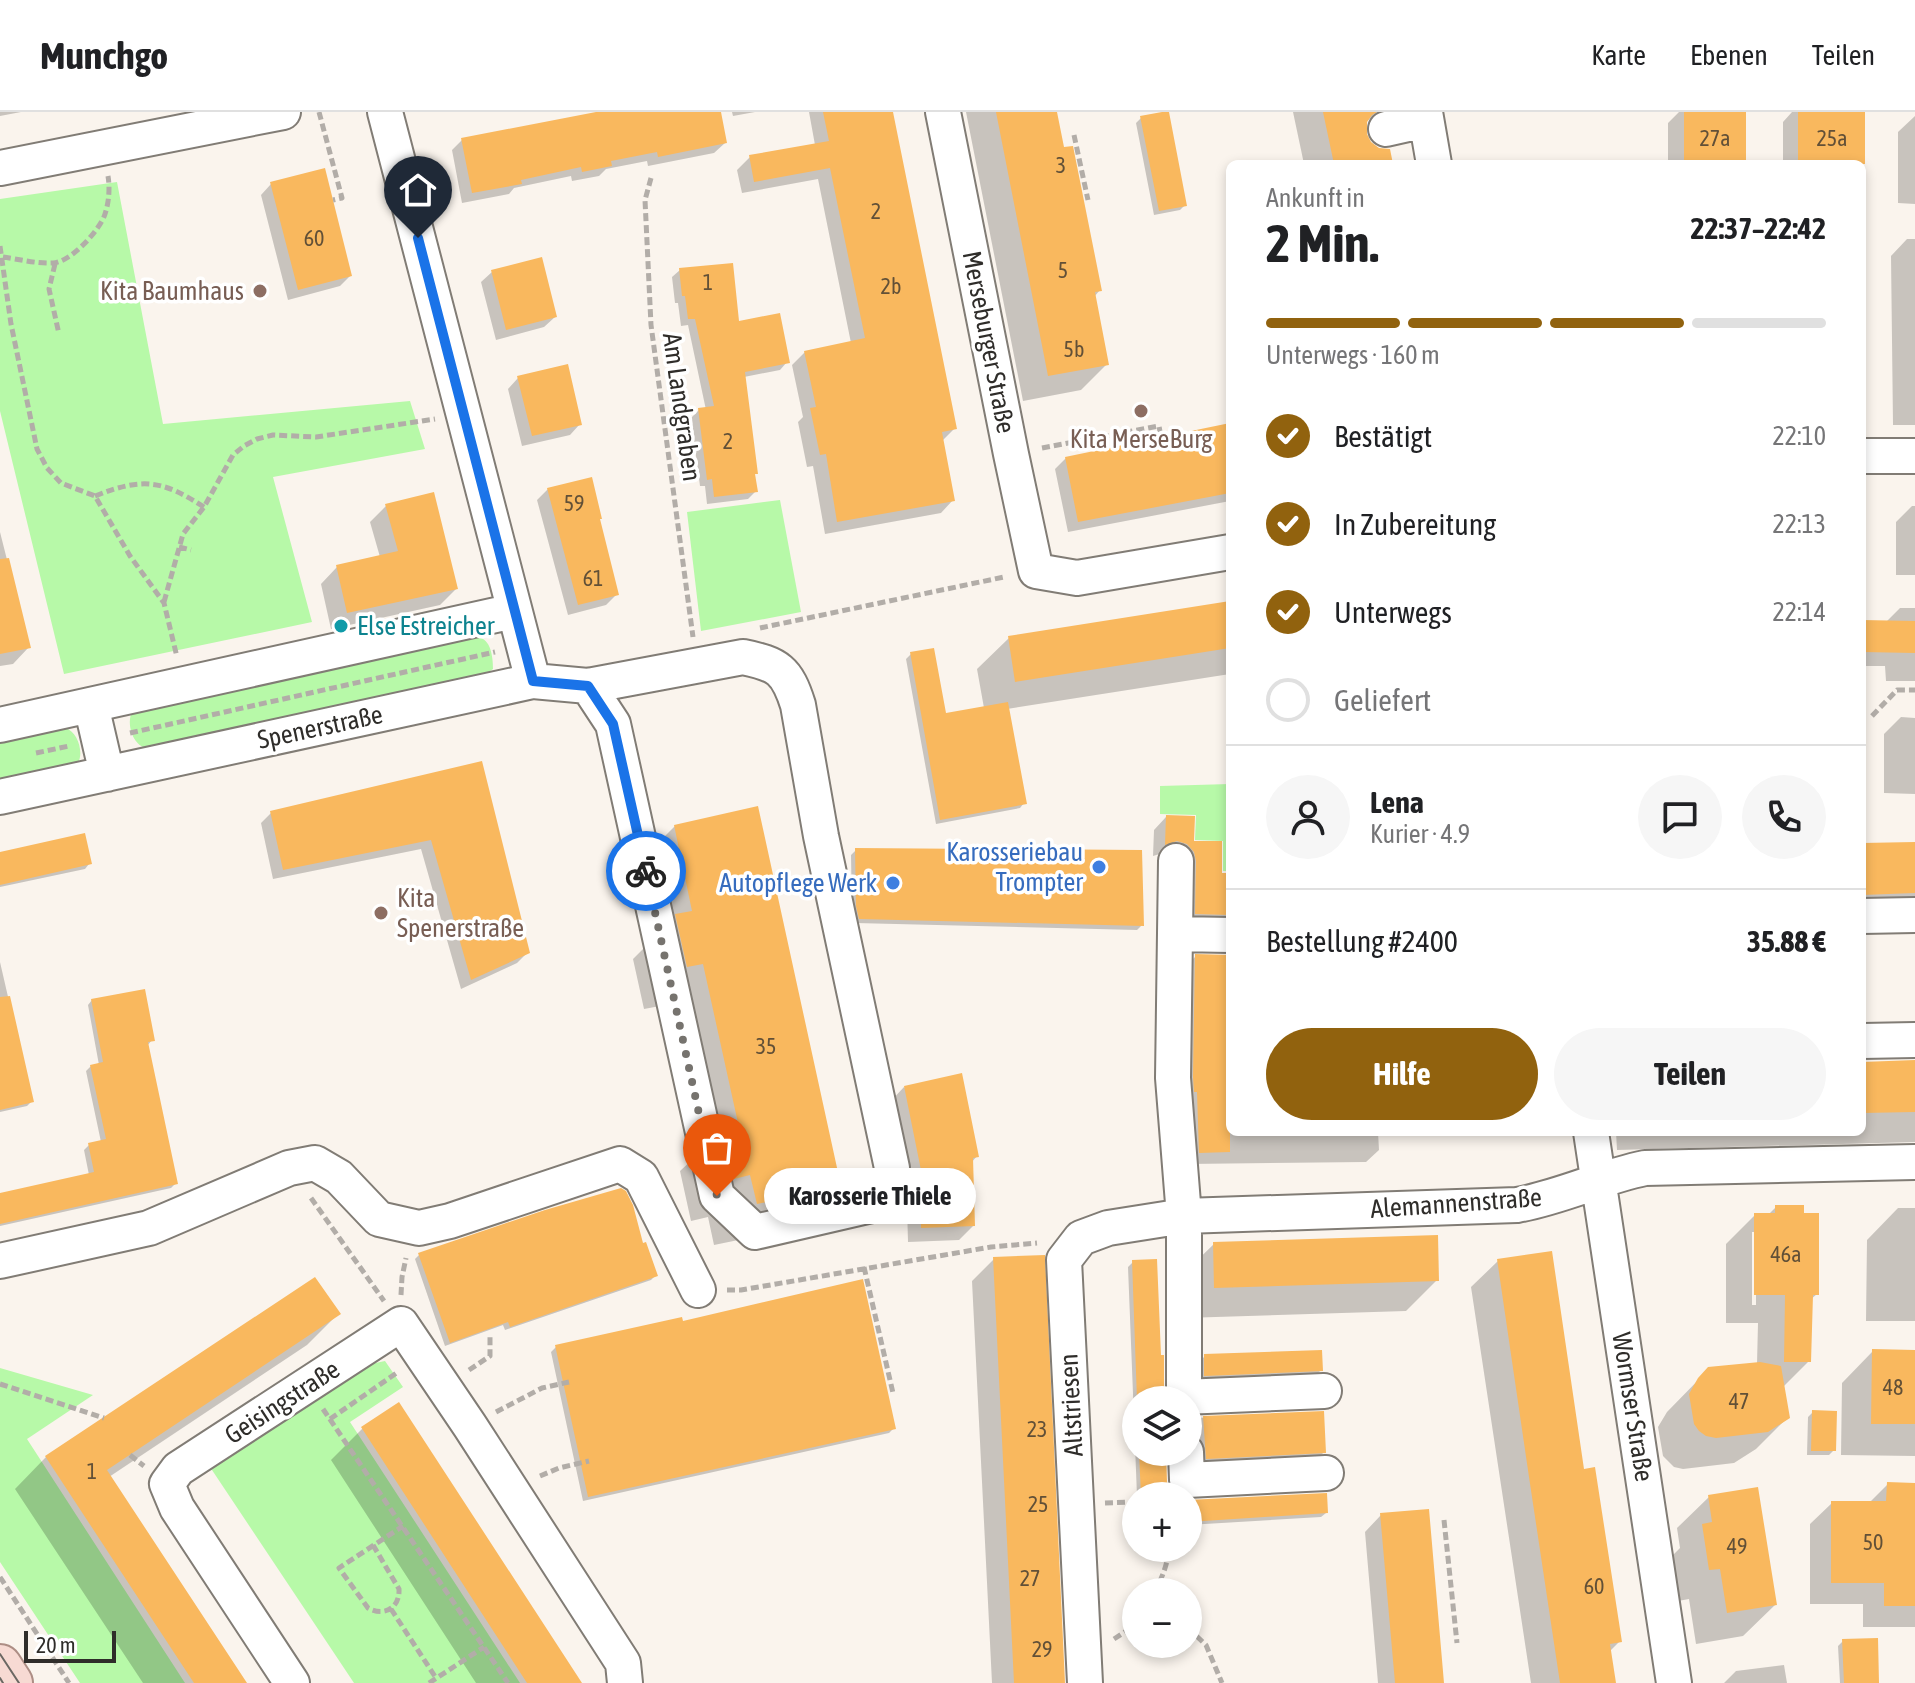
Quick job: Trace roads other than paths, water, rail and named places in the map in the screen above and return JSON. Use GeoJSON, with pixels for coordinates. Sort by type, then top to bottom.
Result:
{"type":"FeatureCollection","features":[{"type":"Feature","properties":{"kind":"main road"},"geometry":{"type":"LineString","coordinates":[[0,1666],[11,1683]]}},
{"type":"Feature","properties":{"kind":"street"},"geometry":{"type":"LineString","coordinates":[[0,168],[283,112]]}},
{"type":"Feature","properties":{"kind":"street"},"geometry":{"type":"LineString","coordinates":[[385,112],[533,681]]}},
{"type":"Feature","properties":{"kind":"street","name":"Merseburger Straße"},"geometry":{"type":"LineString","coordinates":[[943,112],[1036,571],[1077,578],[1226,553]]}},
{"type":"Feature","properties":{"kind":"street"},"geometry":{"type":"LineString","coordinates":[[1386,129],[1426,116],[1433,160]]}},
{"type":"Feature","properties":{"kind":"street"},"geometry":{"type":"LineString","coordinates":[[1866,456],[1915,456]]}},
{"type":"Feature","properties":{"kind":"street"},"geometry":{"type":"LineString","coordinates":[[0,725],[514,611]]}},
{"type":"Feature","properties":{"kind":"street","name":"Spenerstraße"},"geometry":{"type":"LineString","coordinates":[[0,797],[533,681],[588,686],[743,657],[764,661],[780,670],[792,685],[798,705],[821,836],[892,1168],[889,1189],[872,1205],[755,1232],[717,1196],[613,724],[588,686]]}},
{"type":"Feature","properties":{"kind":"street"},"geometry":{"type":"LineString","coordinates":[[91,705],[107,774]]}},
{"type":"Feature","properties":{"kind":"street"},"geometry":{"type":"LineString","coordinates":[[1176,861],[1173,1078],[1184,1216],[1184,1386]]}},
{"type":"Feature","properties":{"kind":"street"},"geometry":{"type":"LineString","coordinates":[[1866,916],[1915,915]]}},
{"type":"Feature","properties":{"kind":"street"},"geometry":{"type":"LineString","coordinates":[[1175,934],[1226,935]]}},
{"type":"Feature","properties":{"kind":"street"},"geometry":{"type":"LineString","coordinates":[[1866,1041],[1915,1040]]}},
{"type":"Feature","properties":{"kind":"street","name":"Wormser Straße"},"geometry":{"type":"LineString","coordinates":[[1592,1136],[1674,1683]]}},
{"type":"Feature","properties":{"kind":"street","name":"Alemannenstraße"},"geometry":{"type":"LineString","coordinates":[[1184,1216],[1517,1205],[1542,1201],[1598,1180],[1645,1168],[1915,1162]]}},
{"type":"Feature","properties":{"kind":"street"},"geometry":{"type":"LineString","coordinates":[[0,1261],[149,1228],[289,1168],[315,1163],[339,1177],[379,1219],[419,1228],[450,1221],[620,1164],[641,1177],[698,1290]]}},
{"type":"Feature","properties":{"kind":"street","name":"Altstriesen"},"geometry":{"type":"LineString","coordinates":[[1085,1683],[1064,1260],[1081,1238],[1108,1228],[1184,1216]]}},
{"type":"Feature","properties":{"kind":"street","name":"Geisingstraße"},"geometry":{"type":"LineString","coordinates":[[292,1683],[177,1508],[167,1484],[178,1469],[401,1324],[623,1663],[625,1683]]}},
{"type":"Feature","properties":{"kind":"street"},"geometry":{"type":"LineString","coordinates":[[1202,1397],[1324,1391]]}},
{"type":"Feature","properties":{"kind":"street"},"geometry":{"type":"LineString","coordinates":[[1186,1466],[1187,1480],[1326,1473]]}},
{"type":"Feature","properties":{"kind":"tram line"},"geometry":{"type":"LineString","coordinates":[[0,1654],[19,1683]]}},
{"type":"Feature","properties":{"kind":"tram line"},"geometry":{"type":"LineString","coordinates":[[0,1678],[3,1683]]}},
{"type":"Feature","properties":{"kind":"place","name":"Kita Baumhaus"},"geometry":{"type":"Point","coordinates":[260,291]}},
{"type":"Feature","properties":{"kind":"place","name":"Kita MerseBurg"},"geometry":{"type":"Point","coordinates":[1141,411]}},
{"type":"Feature","properties":{"kind":"place","name":"Else Estreicher"},"geometry":{"type":"Point","coordinates":[341,626]}},
{"type":"Feature","properties":{"kind":"place","name":"Karosseriebau Trompter"},"geometry":{"type":"Point","coordinates":[1099,867]}},
{"type":"Feature","properties":{"kind":"place","name":"Autopflege Werk"},"geometry":{"type":"Point","coordinates":[893,883]}},
{"type":"Feature","properties":{"kind":"place","name":"Kita Spenerstraße"},"geometry":{"type":"Point","coordinates":[381,913]}},
{"type":"Feature","properties":{"kind":"place","name":"Karosserie Thiele"},"geometry":{"type":"Point","coordinates":[717,1196]}}]}
